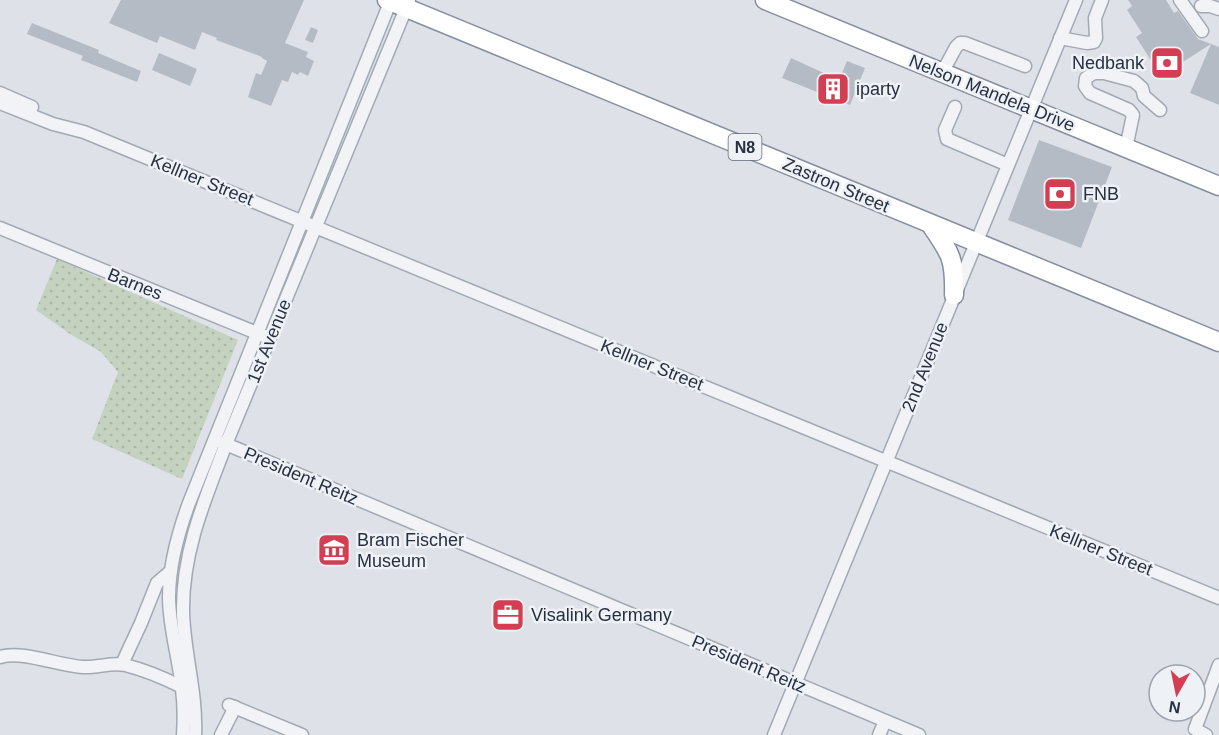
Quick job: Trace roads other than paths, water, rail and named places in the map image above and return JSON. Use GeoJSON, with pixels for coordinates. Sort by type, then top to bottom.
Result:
{"type":"FeatureCollection","features":[{"type":"Feature","properties":{"kind":"highway","name":"Nelson Mandela Drive"},"geometry":{"type":"LineString","coordinates":[[765,0],[1219,186]]}},
{"type":"Feature","properties":{"kind":"highway","name":"Zastron Street"},"geometry":{"type":"LineString","coordinates":[[397,2],[931,225],[1219,342]]}},
{"type":"Feature","properties":{"kind":"highway"},"geometry":{"type":"LineString","coordinates":[[931,225],[951,255],[955,269],[954,295]]}},
{"type":"Feature","properties":{"kind":"street","name":"2nd Avenue"},"geometry":{"type":"LineString","coordinates":[[774,735],[1076,0]]}},
{"type":"Feature","properties":{"kind":"street"},"geometry":{"type":"LineString","coordinates":[[1060,38],[1087,43],[1094,42],[1096,38],[1095,18],[1102,0]]}},
{"type":"Feature","properties":{"kind":"street"},"geometry":{"type":"LineString","coordinates":[[1180,0],[1202,32]]}},
{"type":"Feature","properties":{"kind":"street","name":"1st Avenue"},"geometry":{"type":"LineString","coordinates":[[195,735],[194,694],[183,612],[189,550],[220,442],[257,334],[301,221],[397,2]]}},
{"type":"Feature","properties":{"kind":"street","name":"1st Avenue"},"geometry":{"type":"LineString","coordinates":[[183,735],[182,687],[169,597],[171,567],[182,521],[270,339],[315,226],[397,2]]}},
{"type":"Feature","properties":{"kind":"street"},"geometry":{"type":"LineString","coordinates":[[1201,6],[1219,9]]}},
{"type":"Feature","properties":{"kind":"street"},"geometry":{"type":"LineString","coordinates":[[942,73],[956,46],[960,43],[1025,66]]}},
{"type":"Feature","properties":{"kind":"street"},"geometry":{"type":"LineString","coordinates":[[1126,148],[1133,115],[1129,110],[1090,93],[1085,86],[1086,78],[1094,73],[1104,73],[1134,81],[1142,88],[1144,96],[1160,110]]}},
{"type":"Feature","properties":{"kind":"street","name":"Kellner Street"},"geometry":{"type":"LineString","coordinates":[[0,93],[72,123],[84,132]]}},
{"type":"Feature","properties":{"kind":"street","name":"Kellner Street"},"geometry":{"type":"LineString","coordinates":[[0,103],[59,126],[84,132],[1219,598]]}},
{"type":"Feature","properties":{"kind":"street"},"geometry":{"type":"LineString","coordinates":[[955,107],[945,130],[947,139],[1008,165]]}},
{"type":"Feature","properties":{"kind":"street","name":"Barnes"},"geometry":{"type":"LineString","coordinates":[[0,228],[270,339]]}},
{"type":"Feature","properties":{"kind":"street","name":"President Reitz"},"geometry":{"type":"LineString","coordinates":[[220,442],[920,735]]}},
{"type":"Feature","properties":{"kind":"street"},"geometry":{"type":"LineString","coordinates":[[122,664],[157,583],[171,567],[187,566]]}},
{"type":"Feature","properties":{"kind":"street"},"geometry":{"type":"LineString","coordinates":[[0,657],[17,656],[75,667],[95,668],[122,664],[182,687]]}},
{"type":"Feature","properties":{"kind":"street"},"geometry":{"type":"LineString","coordinates":[[1206,735],[1195,729],[1219,665]]}},
{"type":"Feature","properties":{"kind":"street"},"geometry":{"type":"LineString","coordinates":[[221,735],[232,706],[302,735]]}},
{"type":"Feature","properties":{"kind":"street"},"geometry":{"type":"LineString","coordinates":[[879,735],[885,721]]}},
{"type":"Feature","properties":{"kind":"place","name":"Nedbank"},"geometry":{"type":"Point","coordinates":[1167,63]}},
{"type":"Feature","properties":{"kind":"place","name":"iparty"},"geometry":{"type":"Point","coordinates":[833,89]}},
{"type":"Feature","properties":{"kind":"place","name":"FNB"},"geometry":{"type":"Point","coordinates":[1060,194]}},
{"type":"Feature","properties":{"kind":"place","name":"Bram Fischer Museum"},"geometry":{"type":"Point","coordinates":[334,550]}},
{"type":"Feature","properties":{"kind":"place","name":"Visalink Germany"},"geometry":{"type":"Point","coordinates":[508,615]}}]}
